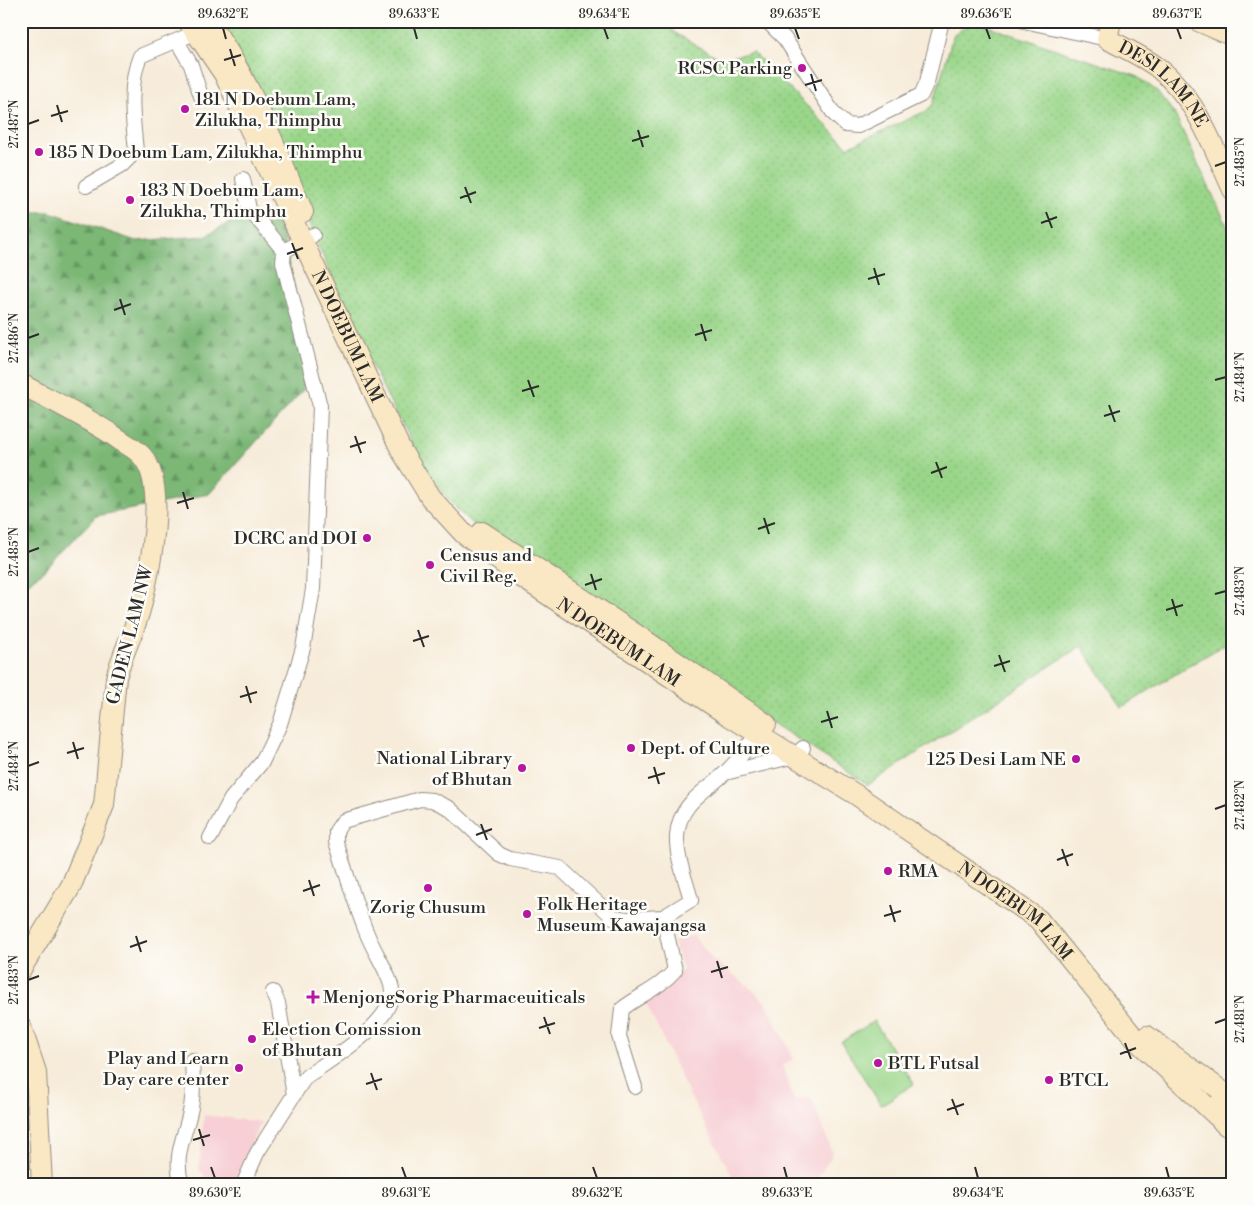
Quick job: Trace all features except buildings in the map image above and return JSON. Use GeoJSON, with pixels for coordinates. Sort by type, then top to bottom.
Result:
{"type":"FeatureCollection","features":[{"type":"Feature","properties":{"kind":"main road"},"geometry":{"type":"LineString","coordinates":[[1200,22],[1233,36]]}},
{"type":"Feature","properties":{"kind":"main road","name":"N DOEBUM LAM"},"geometry":{"type":"LineString","coordinates":[[198,25],[308,238],[402,452],[430,497],[464,534],[517,574],[799,752],[1042,910],[1146,1035],[1231,1091]]}},
{"type":"Feature","properties":{"kind":"main road","name":"DESI LAM NE"},"geometry":{"type":"LineString","coordinates":[[1109,30],[1157,68],[1186,96],[1212,144],[1233,190]]}},
{"type":"Feature","properties":{"kind":"main road","name":"GADEN LAM NW"},"geometry":{"type":"LineString","coordinates":[[21,384],[105,429],[140,454],[149,465],[154,477],[157,504],[141,608],[121,657],[116,678],[104,805],[71,886],[21,969]]}},
{"type":"Feature","properties":{"kind":"main road","name":"N DOEBUM LAM"},"geometry":{"type":"LineString","coordinates":[[799,752],[1038,919],[1137,1041],[1229,1127]]}},
{"type":"Feature","properties":{"kind":"main road"},"geometry":{"type":"LineString","coordinates":[[21,1027],[36,1072],[42,1185]]}},
{"type":"Feature","properties":{"kind":"main road"},"geometry":{"type":"LineString","coordinates":[[1229,1127],[1219,1102],[1231,1091]]}},
{"type":"Feature","properties":{"kind":"street"},"geometry":{"type":"LineString","coordinates":[[767,21],[785,39],[834,114],[846,125],[858,126],[920,95],[927,82],[942,21]]}},
{"type":"Feature","properties":{"kind":"street","name":"DESI LAM NE"},"geometry":{"type":"LineString","coordinates":[[1024,21],[1109,30]]}},
{"type":"Feature","properties":{"kind":"street"},"geometry":{"type":"LineString","coordinates":[[1200,22],[1233,26]]}},
{"type":"Feature","properties":{"kind":"street"},"geometry":{"type":"LineString","coordinates":[[86,186],[122,165],[136,152],[134,70],[140,56],[177,41],[198,25]]}},
{"type":"Feature","properties":{"kind":"street"},"geometry":{"type":"LineString","coordinates":[[177,41],[191,65],[201,96]]}},
{"type":"Feature","properties":{"kind":"street"},"geometry":{"type":"LineString","coordinates":[[210,838],[231,799],[262,762],[280,724],[303,648],[313,589],[320,406],[284,262],[284,251],[249,209],[243,179]]}},
{"type":"Feature","properties":{"kind":"street"},"geometry":{"type":"LineString","coordinates":[[284,251],[308,238]]}},
{"type":"Feature","properties":{"kind":"street"},"geometry":{"type":"LineString","coordinates":[[243,1185],[256,1153],[307,1076],[352,1046],[365,1034],[386,1010],[392,992],[386,973],[367,935],[336,842],[336,832],[343,821],[420,799],[432,800],[449,808],[499,854],[560,868],[613,917],[627,919],[663,917],[691,900],[680,859],[677,835],[684,812],[701,791],[725,773],[760,728]]}},
{"type":"Feature","properties":{"kind":"street"},"geometry":{"type":"LineString","coordinates":[[725,773],[799,752]]}},
{"type":"Feature","properties":{"kind":"street"},"geometry":{"type":"LineString","coordinates":[[635,1087],[619,1036],[622,1009],[636,998],[666,981],[675,970],[663,917]]}},
{"type":"Feature","properties":{"kind":"street"},"geometry":{"type":"LineString","coordinates":[[273,992],[278,1003],[294,1095]]}},
{"type":"Feature","properties":{"kind":"street"},"geometry":{"type":"LineString","coordinates":[[182,1185],[177,1168],[182,1139],[191,1111],[192,1060]]}},
{"type":"Feature","properties":{"kind":"shaded area"},"geometry":{"type":"Polygon","coordinates":[[[693,935],[712,959],[750,987],[768,1006],[786,1043],[794,1060],[782,1065],[794,1100],[811,1097],[832,1152],[830,1159],[813,1185],[737,1185],[691,1098],[639,989],[684,970],[673,942],[693,935]]]}},
{"type":"Feature","properties":{"kind":"shaded area"},"geometry":{"type":"Polygon","coordinates":[[[204,1115],[261,1122],[232,1185],[211,1185],[199,1169],[204,1115]]]}},
{"type":"Feature","properties":{"kind":"green space"},"geometry":{"type":"Polygon","coordinates":[[[208,21],[665,21],[675,33],[721,59],[753,52],[848,147],[926,111],[933,104],[953,36],[972,21],[1136,76],[1157,91],[1174,113],[1233,238],[1233,639],[1122,707],[1081,646],[868,785],[488,538],[456,509],[428,475],[361,345],[263,117],[208,21]]]}},
{"type":"Feature","properties":{"kind":"green space"},"geometry":{"type":"Polygon","coordinates":[[[21,212],[50,212],[136,241],[204,236],[233,221],[280,223],[313,379],[209,494],[96,516],[45,570],[21,588],[21,212]]]}},
{"type":"Feature","properties":{"kind":"green space","name":"BTL Futsal"},"geometry":{"type":"Polygon","coordinates":[[[874,1021],[914,1084],[881,1105],[841,1042],[874,1021]]]}},
{"type":"Feature","properties":{"kind":"waterway"},"geometry":{"type":"LineString","coordinates":[[1229,1185],[1233,1184]]}},
{"type":"Feature","properties":{"kind":"place","name":"RCSC Parking"},"geometry":{"type":"Point","coordinates":[802,68]}},
{"type":"Feature","properties":{"kind":"place","name":"181 N Doebum Lam, Zilukha, Thimphu"},"geometry":{"type":"Point","coordinates":[185,109]}},
{"type":"Feature","properties":{"kind":"place","name":"185 N Doebum Lam, Zilukha, Thimphu"},"geometry":{"type":"Point","coordinates":[39,152]}},
{"type":"Feature","properties":{"kind":"place","name":"183 N Doebum Lam, Zilukha, Thimphu"},"geometry":{"type":"Point","coordinates":[130,200]}},
{"type":"Feature","properties":{"kind":"place","name":"DCRC and DOI"},"geometry":{"type":"Point","coordinates":[367,538]}},
{"type":"Feature","properties":{"kind":"place","name":"Census and Civil Reg."},"geometry":{"type":"Point","coordinates":[430,565]}},
{"type":"Feature","properties":{"kind":"place","name":"Dept. of Culture"},"geometry":{"type":"Point","coordinates":[631,748]}},
{"type":"Feature","properties":{"kind":"place","name":"125 Desi Lam NE"},"geometry":{"type":"Point","coordinates":[1076,759]}},
{"type":"Feature","properties":{"kind":"place","name":"National Library of Bhutan"},"geometry":{"type":"Point","coordinates":[522,768]}},
{"type":"Feature","properties":{"kind":"place","name":"RMA"},"geometry":{"type":"Point","coordinates":[888,871]}},
{"type":"Feature","properties":{"kind":"place","name":"Zorig Chusum"},"geometry":{"type":"Point","coordinates":[428,888]}},
{"type":"Feature","properties":{"kind":"place","name":"Folk Heritage Museum Kawajangsa"},"geometry":{"type":"Point","coordinates":[527,914]}},
{"type":"Feature","properties":{"kind":"place","name":"MenjongSorig Pharmaceuiticals"},"geometry":{"type":"Point","coordinates":[313,997]}},
{"type":"Feature","properties":{"kind":"place","name":"Election Comission of Bhutan"},"geometry":{"type":"Point","coordinates":[252,1039]}},
{"type":"Feature","properties":{"kind":"place","name":"BTL Futsal"},"geometry":{"type":"Point","coordinates":[878,1063]}},
{"type":"Feature","properties":{"kind":"place","name":"Play and Learn Day care center"},"geometry":{"type":"Point","coordinates":[239,1068]}},
{"type":"Feature","properties":{"kind":"place","name":"BTCL"},"geometry":{"type":"Point","coordinates":[1049,1080]}}]}
